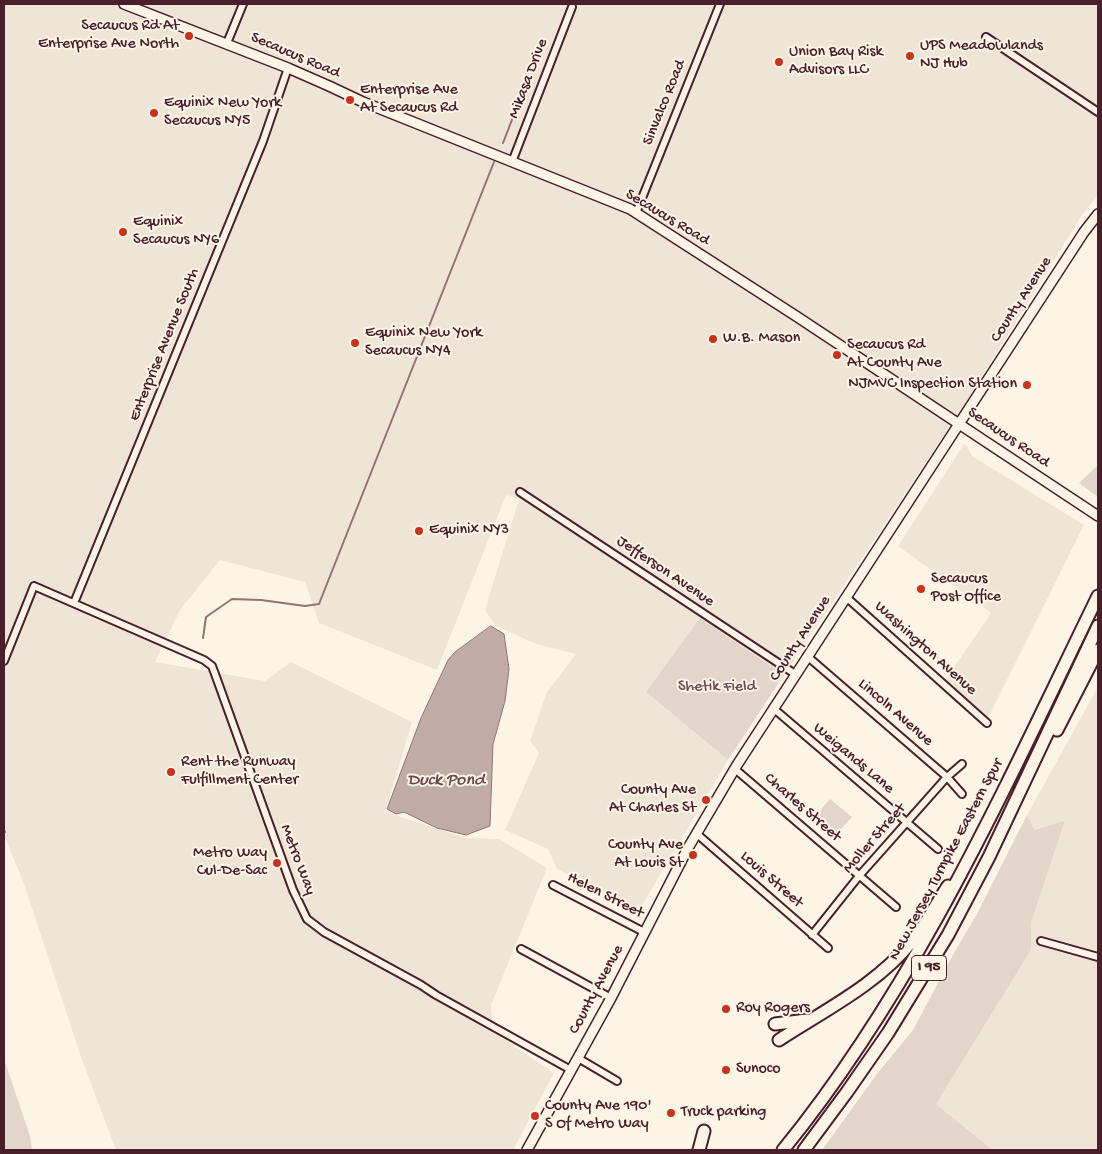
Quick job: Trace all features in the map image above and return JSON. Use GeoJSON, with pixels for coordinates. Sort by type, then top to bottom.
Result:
{"type":"FeatureCollection","features":[{"type":"Feature","properties":{"kind":"highway","name":"New Jersey Turnpike Eastern Spur"},"geometry":{"type":"LineString","coordinates":[[783,1150],[832,1087],[895,990],[939,915],[1098,596]]}},
{"type":"Feature","properties":{"kind":"highway","name":"New Jersey Turnpike Eastern Spur"},"geometry":{"type":"LineString","coordinates":[[804,1150],[868,1063],[934,960],[976,882],[1098,626]]}},
{"type":"Feature","properties":{"kind":"highway"},"geometry":{"type":"LineString","coordinates":[[1029,772],[1056,732],[1098,650]]}},
{"type":"Feature","properties":{"kind":"highway"},"geometry":{"type":"LineString","coordinates":[[779,1040],[881,972],[904,951],[917,935],[979,838]]}},
{"type":"Feature","properties":{"kind":"highway"},"geometry":{"type":"LineString","coordinates":[[775,1024],[812,1019]]}},
{"type":"Feature","properties":{"kind":"highway"},"geometry":{"type":"LineString","coordinates":[[699,1150],[704,1132]]}},
{"type":"Feature","properties":{"kind":"main road","name":"Secaucus Road"},"geometry":{"type":"LineString","coordinates":[[124,4],[227,43],[363,102],[630,209],[796,316],[1098,516]]}},
{"type":"Feature","properties":{"kind":"main road","name":"County Avenue"},"geometry":{"type":"LineString","coordinates":[[527,1150],[611,998],[697,834],[735,769],[846,596],[1098,214]]}},
{"type":"Feature","properties":{"kind":"street"},"geometry":{"type":"LineString","coordinates":[[227,43],[243,4]]}},
{"type":"Feature","properties":{"kind":"street","name":"Sinvalco Road"},"geometry":{"type":"LineString","coordinates":[[636,213],[720,4]]}},
{"type":"Feature","properties":{"kind":"street","name":"Mikasa Drive"},"geometry":{"type":"LineString","coordinates":[[512,162],[572,6]]}},
{"type":"Feature","properties":{"kind":"street"},"geometry":{"type":"LineString","coordinates":[[986,37],[1098,112]]}},
{"type":"Feature","properties":{"kind":"street","name":"Enterprise Avenue South"},"geometry":{"type":"LineString","coordinates":[[74,603],[263,141],[288,68]]}},
{"type":"Feature","properties":{"kind":"street","name":"Jefferson Avenue"},"geometry":{"type":"LineString","coordinates":[[520,492],[795,674]]}},
{"type":"Feature","properties":{"kind":"street","name":"Metro Way"},"geometry":{"type":"LineString","coordinates":[[4,661],[34,586],[204,660],[212,666],[292,890],[307,920],[324,932],[571,1070]]}},
{"type":"Feature","properties":{"kind":"street","name":"Washington Avenue"},"geometry":{"type":"LineString","coordinates":[[846,596],[987,723]]}},
{"type":"Feature","properties":{"kind":"street","name":"Lincoln Avenue"},"geometry":{"type":"LineString","coordinates":[[807,656],[948,777],[962,794]]}},
{"type":"Feature","properties":{"kind":"street","name":"Weigands Lane"},"geometry":{"type":"LineString","coordinates":[[773,708],[938,849]]}},
{"type":"Feature","properties":{"kind":"street","name":"Moller Street"},"geometry":{"type":"LineString","coordinates":[[812,935],[859,876],[948,777],[962,764]]}},
{"type":"Feature","properties":{"kind":"street","name":"Charles Street"},"geometry":{"type":"LineString","coordinates":[[735,769],[896,907]]}},
{"type":"Feature","properties":{"kind":"street","name":"Louis Street"},"geometry":{"type":"LineString","coordinates":[[697,834],[828,948]]}},
{"type":"Feature","properties":{"kind":"street","name":"Helen Street"},"geometry":{"type":"LineString","coordinates":[[553,885],[644,932]]}},
{"type":"Feature","properties":{"kind":"street"},"geometry":{"type":"LineString","coordinates":[[1041,941],[1098,957]]}},
{"type":"Feature","properties":{"kind":"street"},"geometry":{"type":"LineString","coordinates":[[521,949],[611,998]]}},
{"type":"Feature","properties":{"kind":"street"},"geometry":{"type":"LineString","coordinates":[[578,1058],[617,1081]]}},
{"type":"Feature","properties":{"kind":"shaded area"},"geometry":{"type":"Polygon","coordinates":[[[4,4],[1098,4],[1098,195],[1082,215],[962,408],[784,675],[700,618],[646,692],[728,760],[638,912],[557,869],[548,849],[505,830],[539,753],[530,741],[547,692],[576,654],[536,644],[496,626],[485,610],[519,499],[506,495],[437,670],[319,623],[305,582],[220,560],[180,610],[155,662],[265,681],[291,662],[412,722],[385,812],[466,838],[499,839],[547,868],[491,1005],[493,1032],[554,1073],[513,1150],[116,1150],[80,1054],[24,884],[4,835],[4,4]]]}},
{"type":"Feature","properties":{"kind":"shaded area"},"geometry":{"type":"Polygon","coordinates":[[[964,444],[972,456],[1084,525],[986,722],[944,682],[991,613],[898,546],[964,444]]]}},
{"type":"Feature","properties":{"kind":"shaded area"},"geometry":{"type":"Polygon","coordinates":[[[1098,687],[1098,1150],[993,1150],[936,1104],[1031,950],[1031,923],[1065,822],[1033,830],[1027,815],[1098,687]]]}},
{"type":"Feature","properties":{"kind":"green space"},"geometry":{"type":"Polygon","coordinates":[[[1098,465],[1098,497],[1079,483],[1098,465]]]}},
{"type":"Feature","properties":{"kind":"green space","name":"Shetik Field"},"geometry":{"type":"Polygon","coordinates":[[[700,618],[784,675],[728,760],[646,692],[700,618]]]}},
{"type":"Feature","properties":{"kind":"green space"},"geometry":{"type":"Polygon","coordinates":[[[830,799],[852,817],[832,839],[811,821],[830,799]]]}},
{"type":"Feature","properties":{"kind":"green space"},"geometry":{"type":"Polygon","coordinates":[[[1027,815],[1034,830],[1065,821],[1031,923],[1031,950],[936,1104],[993,1150],[822,1150],[877,1074],[913,1030],[977,914],[1027,815]]]}},
{"type":"Feature","properties":{"kind":"green space"},"geometry":{"type":"Polygon","coordinates":[[[4,1059],[30,1136],[32,1150],[4,1150],[4,1059]]]}},
{"type":"Feature","properties":{"kind":"water","name":"Duck Pond"},"geometry":{"type":"Polygon","coordinates":[[[491,626],[504,634],[509,669],[505,701],[493,744],[490,826],[466,835],[437,828],[404,812],[396,814],[387,809],[421,718],[448,660],[455,652],[491,626]]]}},
{"type":"Feature","properties":{"kind":"waterway"},"geometry":{"type":"LineString","coordinates":[[503,143],[522,94]]}},
{"type":"Feature","properties":{"kind":"waterway"},"geometry":{"type":"LineString","coordinates":[[203,638],[206,617],[232,599],[261,600],[305,606],[319,604],[494,162]]}},
{"type":"Feature","properties":{"kind":"place","name":"Secaucus Rd At Enterprise Ave North"},"geometry":{"type":"Point","coordinates":[189,36]}},
{"type":"Feature","properties":{"kind":"place","name":"UPS Meadowlands NJ Hub"},"geometry":{"type":"Point","coordinates":[910,56]}},
{"type":"Feature","properties":{"kind":"place","name":"Union Bay Risk Advisors LLC"},"geometry":{"type":"Point","coordinates":[779,62]}},
{"type":"Feature","properties":{"kind":"place","name":"Enterprise Ave At Secaucus Rd"},"geometry":{"type":"Point","coordinates":[350,100]}},
{"type":"Feature","properties":{"kind":"place","name":"Equinix New York Secaucus NY5"},"geometry":{"type":"Point","coordinates":[154,113]}},
{"type":"Feature","properties":{"kind":"place","name":"Equinix Secaucus NY6"},"geometry":{"type":"Point","coordinates":[123,232]}},
{"type":"Feature","properties":{"kind":"place","name":"W.B. Mason"},"geometry":{"type":"Point","coordinates":[713,339]}},
{"type":"Feature","properties":{"kind":"place","name":"Equinix New York Secaucus NY4"},"geometry":{"type":"Point","coordinates":[355,343]}},
{"type":"Feature","properties":{"kind":"place","name":"Secaucus Rd At County Ave"},"geometry":{"type":"Point","coordinates":[837,355]}},
{"type":"Feature","properties":{"kind":"place","name":"NJMVC Inspection Station"},"geometry":{"type":"Point","coordinates":[1027,385]}},
{"type":"Feature","properties":{"kind":"place","name":"Equinix NY3"},"geometry":{"type":"Point","coordinates":[419,531]}},
{"type":"Feature","properties":{"kind":"place","name":"Secaucus Post Office"},"geometry":{"type":"Point","coordinates":[921,589]}},
{"type":"Feature","properties":{"kind":"place","name":"Rent the Runway Fulfillment Center"},"geometry":{"type":"Point","coordinates":[171,772]}},
{"type":"Feature","properties":{"kind":"place","name":"County Ave At Charles St"},"geometry":{"type":"Point","coordinates":[706,800]}},
{"type":"Feature","properties":{"kind":"place","name":"County Ave At Louis St"},"geometry":{"type":"Point","coordinates":[693,855]}},
{"type":"Feature","properties":{"kind":"place","name":"Metro Way Cul-De-Sac"},"geometry":{"type":"Point","coordinates":[277,863]}},
{"type":"Feature","properties":{"kind":"place","name":"Roy Rogers"},"geometry":{"type":"Point","coordinates":[726,1009]}},
{"type":"Feature","properties":{"kind":"place","name":"Sunoco"},"geometry":{"type":"Point","coordinates":[726,1070]}},
{"type":"Feature","properties":{"kind":"place","name":"Truck parking"},"geometry":{"type":"Point","coordinates":[671,1113]}},
{"type":"Feature","properties":{"kind":"place","name":"County Ave 190' S Of Metro Way"},"geometry":{"type":"Point","coordinates":[535,1116]}}]}
